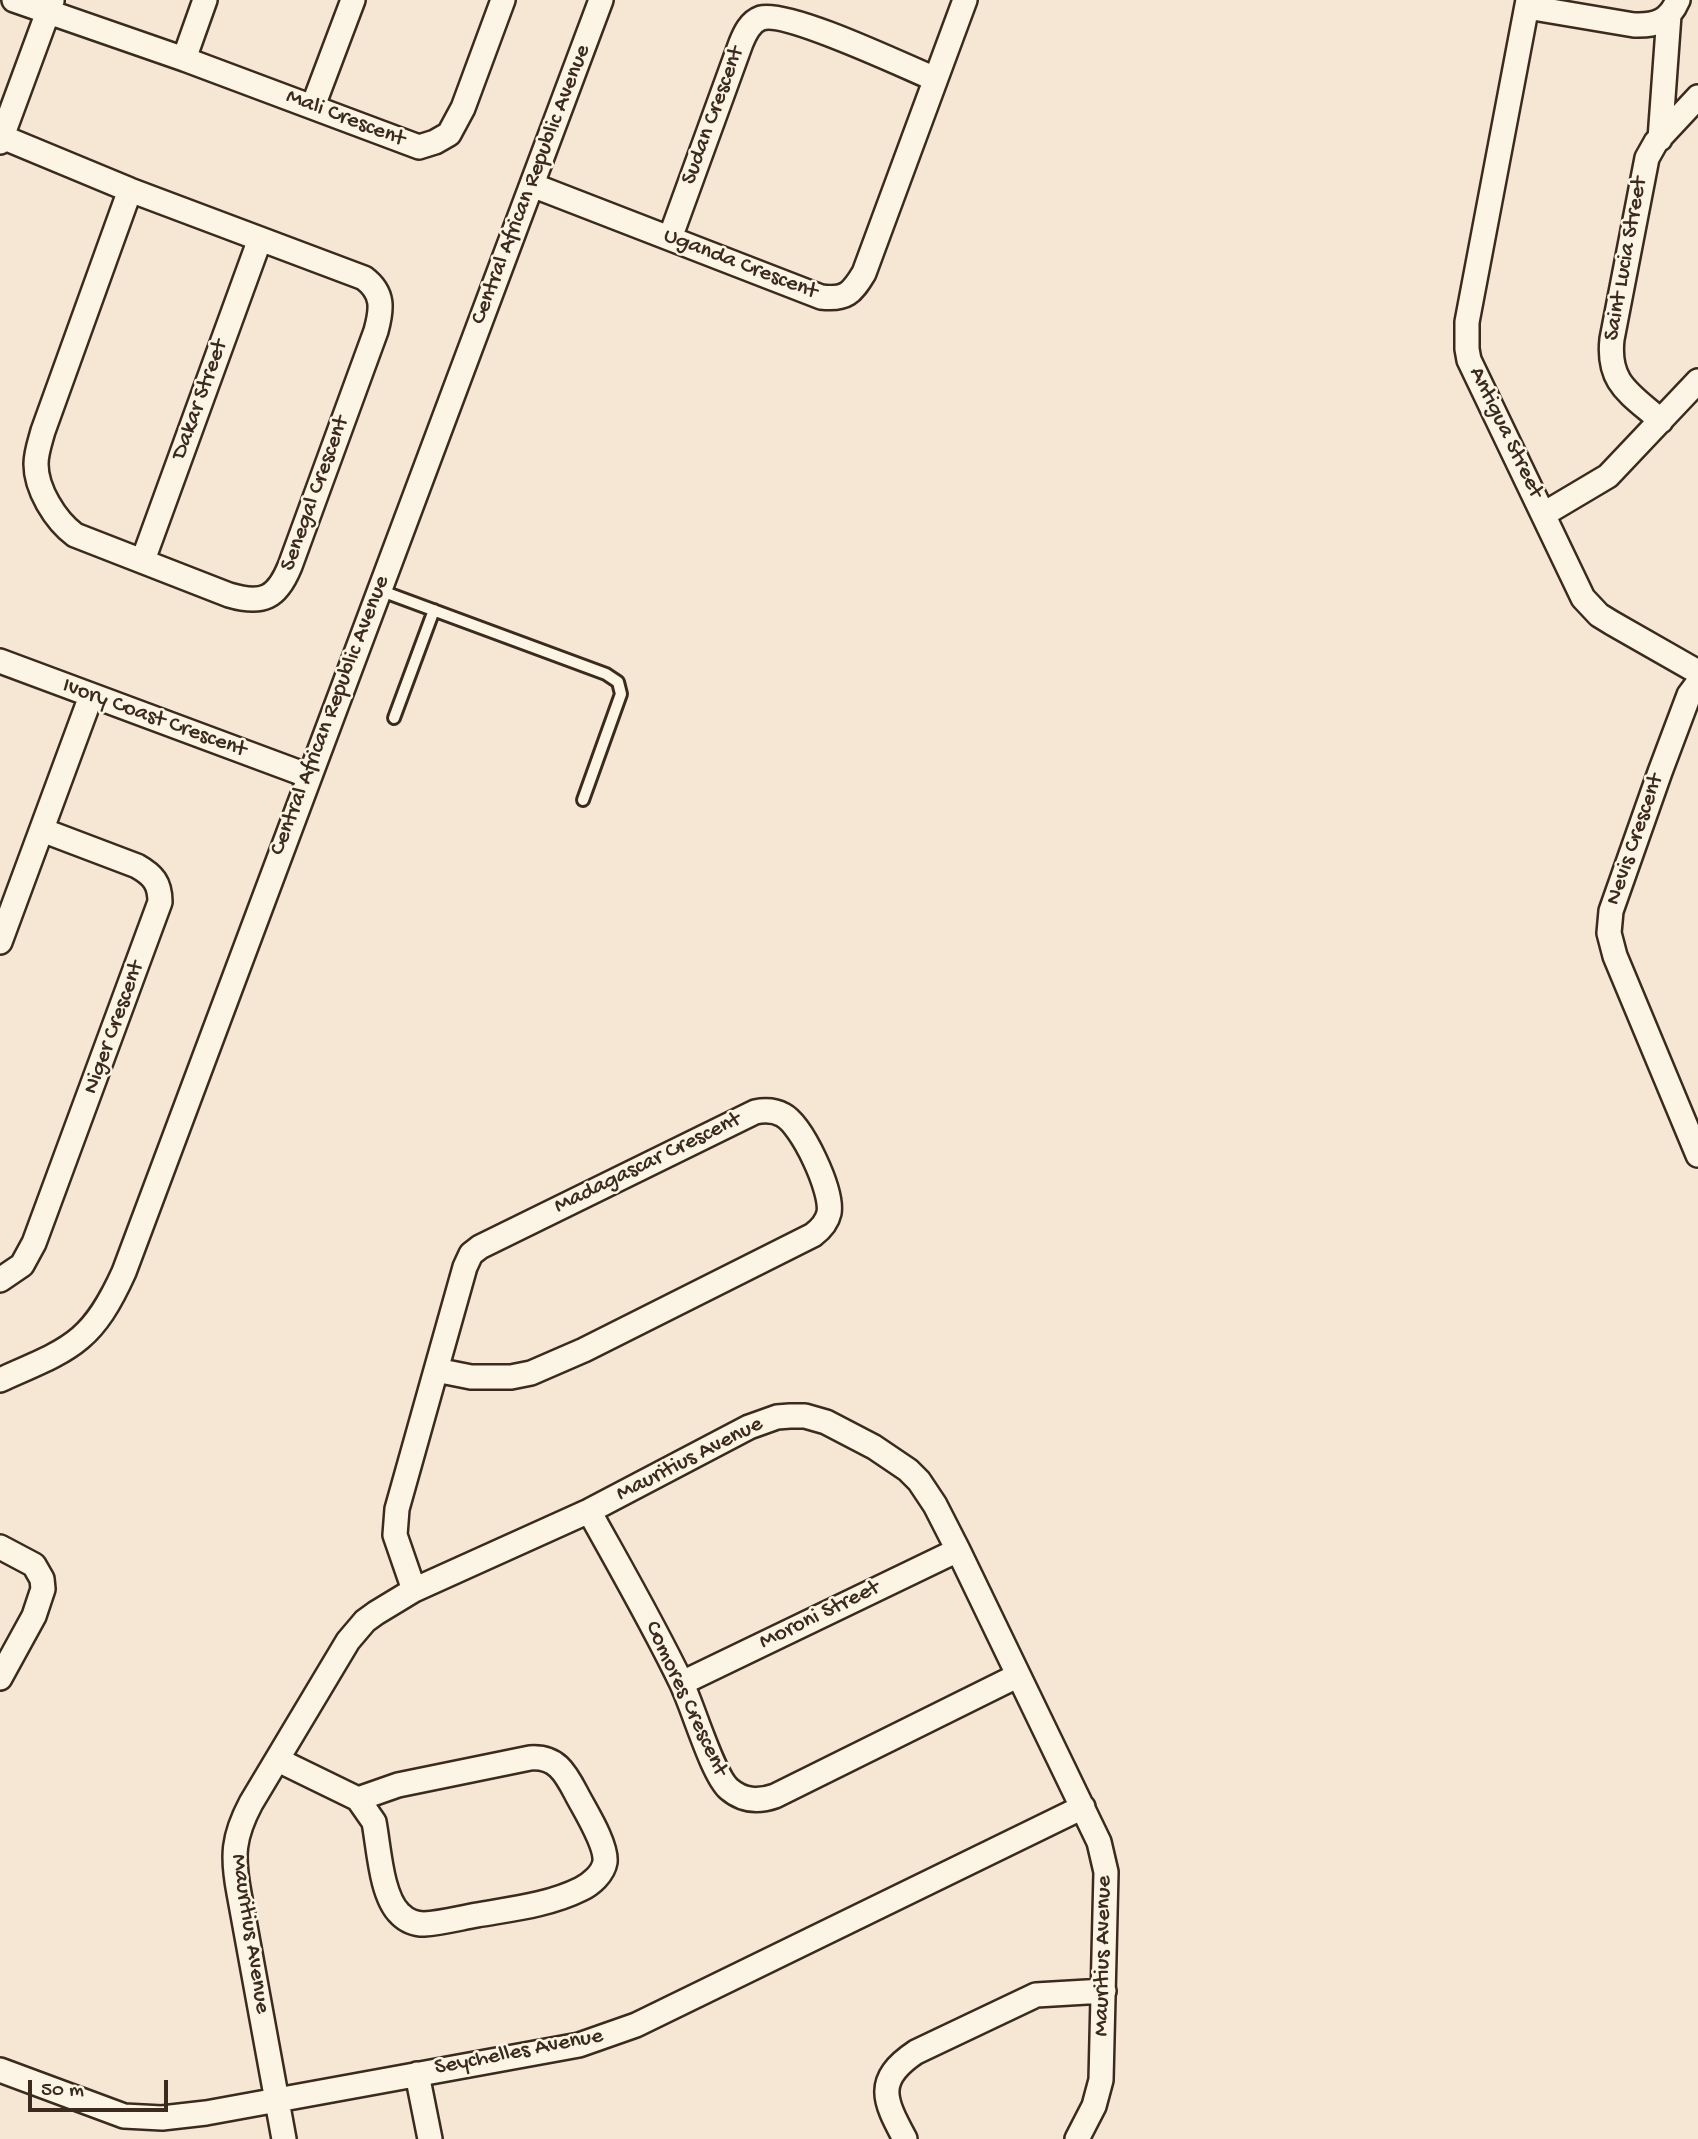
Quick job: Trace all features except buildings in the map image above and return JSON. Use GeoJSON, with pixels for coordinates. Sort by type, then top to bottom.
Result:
{"type":"FeatureCollection","features":[{"type":"Feature","properties":{"kind":"street","name":"Mali Crescent"},"geometry":{"type":"LineString","coordinates":[[14,0],[50,7],[419,146],[435,142],[449,134],[463,108],[503,0]]}},
{"type":"Feature","properties":{"kind":"street"},"geometry":{"type":"LineString","coordinates":[[184,59],[205,0]]}},
{"type":"Feature","properties":{"kind":"street"},"geometry":{"type":"LineString","coordinates":[[313,106],[353,0]]}},
{"type":"Feature","properties":{"kind":"street","name":"Central African Republic Avenue"},"geometry":{"type":"LineString","coordinates":[[0,1380],[76,1343],[97,1323],[112,1298],[601,0]]}},
{"type":"Feature","properties":{"kind":"street","name":"Uganda Crescent"},"geometry":{"type":"LineString","coordinates":[[532,185],[821,297],[839,298],[857,285],[864,273],[965,0]]}},
{"type":"Feature","properties":{"kind":"street"},"geometry":{"type":"LineString","coordinates":[[1527,4],[1634,26],[1651,26],[1673,8]]}},
{"type":"Feature","properties":{"kind":"street","name":"Antigua Street"},"geometry":{"type":"LineString","coordinates":[[1527,4],[1466,337],[1469,360],[1577,588],[1590,607],[1612,623],[1698,672]]}},
{"type":"Feature","properties":{"kind":"street"},"geometry":{"type":"LineString","coordinates":[[1,140],[50,7]]}},
{"type":"Feature","properties":{"kind":"street"},"geometry":{"type":"LineString","coordinates":[[1660,139],[1673,8]]}},
{"type":"Feature","properties":{"kind":"street","name":"Sudan Crescent"},"geometry":{"type":"LineString","coordinates":[[670,238],[741,43],[747,30],[760,19],[772,17],[797,22],[935,79]]}},
{"type":"Feature","properties":{"kind":"street","name":"Saint Lucia Street"},"geometry":{"type":"LineString","coordinates":[[1661,421],[1618,380],[1611,352],[1644,167],[1651,150],[1698,97]]}},
{"type":"Feature","properties":{"kind":"street","name":"Senegal Crescent"},"geometry":{"type":"LineString","coordinates":[[1,140],[364,278],[372,284],[381,302],[376,331],[290,566],[278,589],[267,597],[254,600],[229,595],[85,539],[66,528],[52,509],[37,474],[36,462],[43,432],[130,190]]}},
{"type":"Feature","properties":{"kind":"street","name":"Dakar Street"},"geometry":{"type":"LineString","coordinates":[[143,561],[260,239]]}},
{"type":"Feature","properties":{"kind":"street"},"geometry":{"type":"LineString","coordinates":[[1544,514],[1608,475],[1698,381]]}},
{"type":"Feature","properties":{"kind":"street","name":"Ivory Coast Crescent"},"geometry":{"type":"LineString","coordinates":[[0,661],[309,776]]}},
{"type":"Feature","properties":{"kind":"street","name":"Nevis Crescent"},"geometry":{"type":"LineString","coordinates":[[1698,683],[1689,695],[1660,772],[1616,894],[1609,922],[1615,956],[1698,1155]]}},
{"type":"Feature","properties":{"kind":"street"},"geometry":{"type":"LineString","coordinates":[[0,942],[91,696]]}},
{"type":"Feature","properties":{"kind":"street","name":"Niger Crescent"},"geometry":{"type":"LineString","coordinates":[[0,1280],[22,1265],[34,1243],[160,902],[159,884],[147,872],[42,830]]}},
{"type":"Feature","properties":{"kind":"street","name":"Madagascar Crescent"},"geometry":{"type":"LineString","coordinates":[[414,1590],[394,1526],[397,1509],[436,1370],[465,1267],[471,1254],[480,1247],[755,1112],[775,1111],[784,1115],[799,1132],[830,1199],[827,1219],[813,1235],[608,1338],[531,1373],[511,1377],[471,1377],[436,1370]]}},
{"type":"Feature","properties":{"kind":"street","name":"Mauritius Avenue"},"geometry":{"type":"LineString","coordinates":[[284,2139],[233,1858],[242,1822],[348,1641],[357,1629],[376,1613],[414,1590],[589,1511],[749,1427],[777,1417],[805,1416],[841,1429],[874,1447],[908,1470],[926,1491],[958,1550],[1099,1842],[1104,1860],[1104,1991],[1100,2088],[1077,2139]]}},
{"type":"Feature","properties":{"kind":"street","name":"Comores Crescent"},"geometry":{"type":"LineString","coordinates":[[589,1511],[682,1683],[724,1783],[730,1790],[746,1798],[762,1801],[1017,1676]]}},
{"type":"Feature","properties":{"kind":"street"},"geometry":{"type":"LineString","coordinates":[[0,1547],[34,1565],[42,1580],[43,1589],[34,1616],[0,1678]]}},
{"type":"Feature","properties":{"kind":"street","name":"Moroni Street"},"geometry":{"type":"LineString","coordinates":[[682,1683],[958,1550]]}},
{"type":"Feature","properties":{"kind":"street"},"geometry":{"type":"LineString","coordinates":[[278,1760],[358,1799],[369,1811],[374,1822],[388,1896],[400,1914],[415,1923],[447,1920],[555,1899],[591,1882],[605,1861],[603,1848],[568,1777],[559,1765],[546,1759],[530,1758],[398,1785],[358,1799]]}},
{"type":"Feature","properties":{"kind":"street","name":"Seychelles Avenue"},"geometry":{"type":"LineString","coordinates":[[0,2070],[110,2112],[135,2118],[183,2116],[579,2045],[616,2034],[876,1910],[1083,1807]]}},
{"type":"Feature","properties":{"kind":"street"},"geometry":{"type":"LineString","coordinates":[[905,2139],[892,2116],[885,2093],[891,2074],[901,2062],[916,2052],[1036,1995],[1104,1991]]}},
{"type":"Feature","properties":{"kind":"street"},"geometry":{"type":"LineString","coordinates":[[417,2074],[430,2139]]}},
{"type":"Feature","properties":{"kind":"lane"},"geometry":{"type":"LineString","coordinates":[[379,590],[606,674],[618,682],[621,694],[583,800]]}},
{"type":"Feature","properties":{"kind":"lane"},"geometry":{"type":"LineString","coordinates":[[394,718],[434,610]]}}]}
